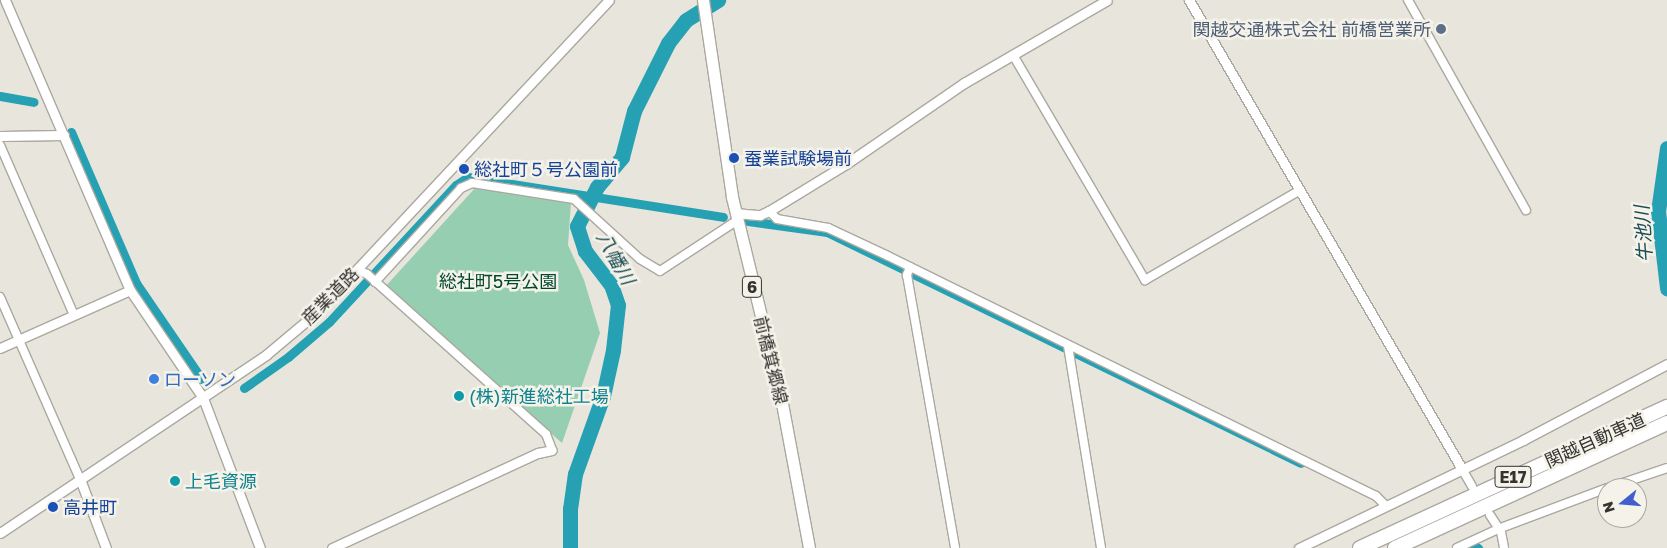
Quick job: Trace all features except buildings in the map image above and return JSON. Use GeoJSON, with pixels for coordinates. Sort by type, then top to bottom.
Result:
{"type":"FeatureCollection","features":[{"type":"Feature","properties":{"kind":"highway","name":"関越自動車道"},"geometry":{"type":"LineString","coordinates":[[1360,548],[1667,407]]}},
{"type":"Feature","properties":{"kind":"highway","name":"関越自動車道"},"geometry":{"type":"LineString","coordinates":[[1395,548],[1667,423]]}},
{"type":"Feature","properties":{"kind":"main road","name":"前橋箕郷線"},"geometry":{"type":"LineString","coordinates":[[703,0],[736,217],[783,407],[809,548]]}},
{"type":"Feature","properties":{"kind":"street"},"geometry":{"type":"LineString","coordinates":[[5,0],[130,290],[203,398],[260,548]]}},
{"type":"Feature","properties":{"kind":"street","name":"産業道路"},"geometry":{"type":"LineString","coordinates":[[0,533],[267,354],[317,312],[609,0]]}},
{"type":"Feature","properties":{"kind":"street"},"geometry":{"type":"LineString","coordinates":[[375,282],[468,184],[570,198],[578,202],[640,259],[660,271],[736,217],[760,215],[769,211],[846,164],[948,94],[1108,0]]}},
{"type":"Feature","properties":{"kind":"street"},"geometry":{"type":"LineString","coordinates":[[1189,0],[1472,486]]}},
{"type":"Feature","properties":{"kind":"street"},"geometry":{"type":"LineString","coordinates":[[1408,0],[1526,210]]}},
{"type":"Feature","properties":{"kind":"street"},"geometry":{"type":"LineString","coordinates":[[1014,55],[1145,280],[1300,190]]}},
{"type":"Feature","properties":{"kind":"street"},"geometry":{"type":"LineString","coordinates":[[0,136],[64,135]]}},
{"type":"Feature","properties":{"kind":"street"},"geometry":{"type":"LineString","coordinates":[[0,145],[74,315]]}},
{"type":"Feature","properties":{"kind":"street"},"geometry":{"type":"LineString","coordinates":[[769,211],[777,219],[828,228],[910,267],[1367,492],[1386,506]]}},
{"type":"Feature","properties":{"kind":"street"},"geometry":{"type":"LineString","coordinates":[[910,267],[908,275],[955,548]]}},
{"type":"Feature","properties":{"kind":"street"},"geometry":{"type":"LineString","coordinates":[[332,548],[538,453],[552,450],[546,434],[375,282],[358,270]]}},
{"type":"Feature","properties":{"kind":"street"},"geometry":{"type":"LineString","coordinates":[[0,348],[130,290]]}},
{"type":"Feature","properties":{"kind":"street"},"geometry":{"type":"LineString","coordinates":[[0,297],[80,479],[106,548]]}},
{"type":"Feature","properties":{"kind":"street"},"geometry":{"type":"LineString","coordinates":[[1068,346],[1067,352],[1101,548]]}},
{"type":"Feature","properties":{"kind":"street"},"geometry":{"type":"LineString","coordinates":[[1299,548],[1462,469],[1667,364]]}},
{"type":"Feature","properties":{"kind":"street"},"geometry":{"type":"LineString","coordinates":[[1637,478],[1667,468]]}},
{"type":"Feature","properties":{"kind":"street"},"geometry":{"type":"LineString","coordinates":[[1457,548],[1498,529],[1597,492]]}},
{"type":"Feature","properties":{"kind":"street"},"geometry":{"type":"LineString","coordinates":[[1490,515],[1498,529],[1504,548]]}},
{"type":"Feature","properties":{"kind":"green space","name":"総社町5号公園"},"geometry":{"type":"Polygon","coordinates":[[[476,187],[571,202],[568,245],[584,280],[600,333],[562,443],[385,287],[476,187]]]}},
{"type":"Feature","properties":{"kind":"waterway","name":"八幡川"},"geometry":{"type":"LineString","coordinates":[[570,548],[570,509],[575,474],[603,396],[613,350],[618,305],[611,285],[585,251],[577,226],[597,187],[622,157],[634,111],[668,43],[686,20],[718,0]]}},
{"type":"Feature","properties":{"kind":"waterway"},"geometry":{"type":"LineString","coordinates":[[0,96],[33,102]]}},
{"type":"Feature","properties":{"kind":"waterway"},"geometry":{"type":"LineString","coordinates":[[71,132],[136,283],[203,381]]}},
{"type":"Feature","properties":{"kind":"waterway","name":"牛池川"},"geometry":{"type":"LineString","coordinates":[[1667,148],[1658,211],[1667,288]]}},
{"type":"Feature","properties":{"kind":"waterway"},"geometry":{"type":"LineString","coordinates":[[244,388],[288,357],[329,322],[456,185],[468,177],[723,217]]}},
{"type":"Feature","properties":{"kind":"waterway"},"geometry":{"type":"LineString","coordinates":[[748,221],[827,232],[1301,463]]}},
{"type":"Feature","properties":{"kind":"waterway"},"geometry":{"type":"LineString","coordinates":[[1473,545],[1478,548]]}},
{"type":"Feature","properties":{"kind":"place","name":"関越交通株式会社 前橋営業所"},"geometry":{"type":"Point","coordinates":[1441,29]}},
{"type":"Feature","properties":{"kind":"place","name":"蚕業試験場前"},"geometry":{"type":"Point","coordinates":[734,158]}},
{"type":"Feature","properties":{"kind":"place","name":"総社町５号公園前"},"geometry":{"type":"Point","coordinates":[464,169]}},
{"type":"Feature","properties":{"kind":"place","name":"ローソン"},"geometry":{"type":"Point","coordinates":[154,379]}},
{"type":"Feature","properties":{"kind":"place","name":"(株)新進総社工場"},"geometry":{"type":"Point","coordinates":[459,396]}},
{"type":"Feature","properties":{"kind":"place","name":"上毛資源"},"geometry":{"type":"Point","coordinates":[175,481]}},
{"type":"Feature","properties":{"kind":"place","name":"高井町"},"geometry":{"type":"Point","coordinates":[53,507]}}]}
